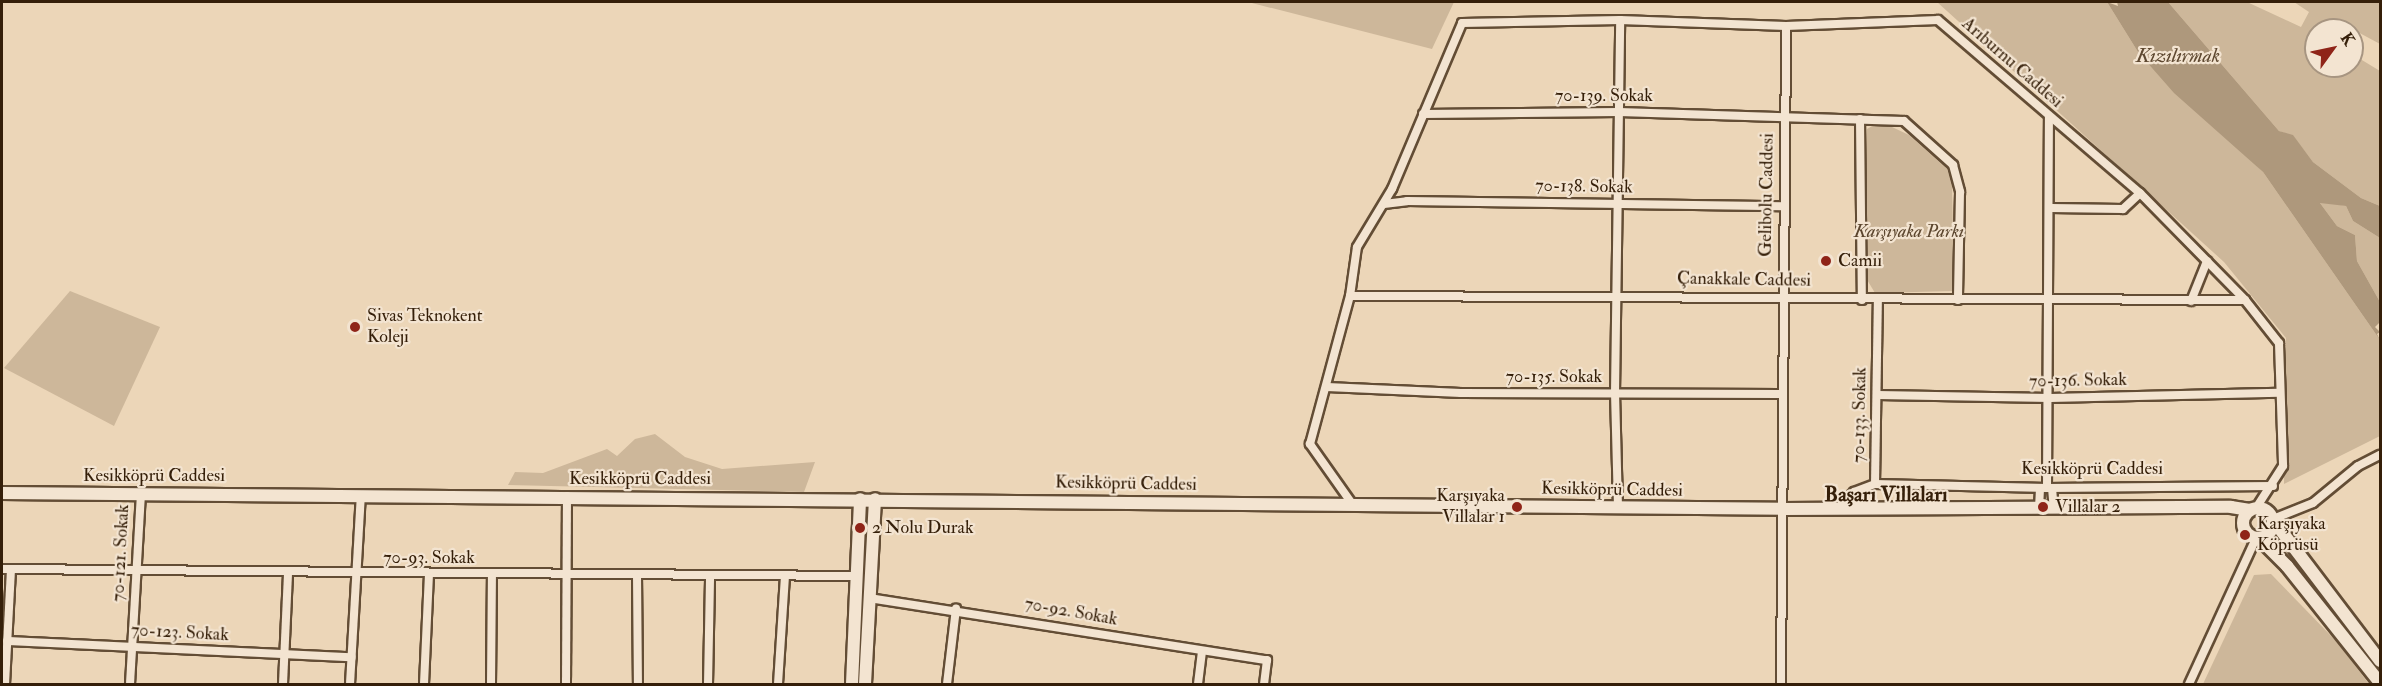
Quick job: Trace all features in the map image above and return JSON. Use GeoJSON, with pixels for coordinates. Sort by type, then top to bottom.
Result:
{"type":"FeatureCollection","features":[{"type":"Feature","properties":{"kind":"street","name":"Arıburnu Caddesi"},"geometry":{"type":"LineString","coordinates":[[1423,114],[1462,23],[1620,20],[1786,26],[1938,20],[2140,193],[2245,300],[2278,344],[2283,466],[2273,486],[2253,509]]}},
{"type":"Feature","properties":{"kind":"street"},"geometry":{"type":"LineString","coordinates":[[1618,507],[1615,393],[1620,20]]}},
{"type":"Feature","properties":{"kind":"street","name":"Gelibolu Caddesi"},"geometry":{"type":"LineString","coordinates":[[1781,684],[1784,509],[1781,394],[1786,26]]}},
{"type":"Feature","properties":{"kind":"street","name":"70-139. Sokak"},"geometry":{"type":"LineString","coordinates":[[1423,114],[1619,112],[1784,114],[1904,121],[1953,165],[1960,192],[1958,300]]}},
{"type":"Feature","properties":{"kind":"street"},"geometry":{"type":"LineString","coordinates":[[1353,505],[1310,444],[1350,296],[1357,247],[1384,204],[1423,114]]}},
{"type":"Feature","properties":{"kind":"street"},"geometry":{"type":"LineString","coordinates":[[2039,508],[2046,488],[2050,398],[2049,117]]}},
{"type":"Feature","properties":{"kind":"street"},"geometry":{"type":"LineString","coordinates":[[1860,119],[1862,300]]}},
{"type":"Feature","properties":{"kind":"street"},"geometry":{"type":"LineString","coordinates":[[2051,208],[2123,209],[2140,193]]}},
{"type":"Feature","properties":{"kind":"street","name":"70-138. Sokak"},"geometry":{"type":"LineString","coordinates":[[1384,204],[1407,201],[1783,207]]}},
{"type":"Feature","properties":{"kind":"street"},"geometry":{"type":"LineString","coordinates":[[2191,301],[2207,261]]}},
{"type":"Feature","properties":{"kind":"street","name":"Çanakkale Caddesi"},"geometry":{"type":"LineString","coordinates":[[1350,296],[1617,294],[1862,300],[2245,300]]}},
{"type":"Feature","properties":{"kind":"street","name":"70-133. Sokak"},"geometry":{"type":"LineString","coordinates":[[1837,509],[1854,492],[1875,484],[1878,300]]}},
{"type":"Feature","properties":{"kind":"street","name":"70-135. Sokak"},"geometry":{"type":"LineString","coordinates":[[1327,387],[1450,393],[1781,394]]}},
{"type":"Feature","properties":{"kind":"street","name":"70-136. Sokak"},"geometry":{"type":"LineString","coordinates":[[1878,395],[2050,398],[2279,393]]}},
{"type":"Feature","properties":{"kind":"street"},"geometry":{"type":"LineString","coordinates":[[2273,519],[2313,503],[2358,466],[2380,455]]}},
{"type":"Feature","properties":{"kind":"street","name":"Kesikköprü Caddesi"},"geometry":{"type":"LineString","coordinates":[[1875,484],[2046,488],[2273,486]]}},
{"type":"Feature","properties":{"kind":"street"},"geometry":{"type":"LineString","coordinates":[[2046,488],[2054,508]]}},
{"type":"Feature","properties":{"kind":"street","name":"Kesikköprü Caddesi"},"geometry":{"type":"LineString","coordinates":[[2,493],[567,496],[1784,509],[2223,507],[2253,509]]}},
{"type":"Feature","properties":{"kind":"street","name":"70-121. Sokak"},"geometry":{"type":"LineString","coordinates":[[130,684],[141,494]]}},
{"type":"Feature","properties":{"kind":"street"},"geometry":{"type":"LineString","coordinates":[[350,684],[361,496]]}},
{"type":"Feature","properties":{"kind":"street"},"geometry":{"type":"LineString","coordinates":[[566,684],[567,496]]}},
{"type":"Feature","properties":{"kind":"street"},"geometry":{"type":"LineString","coordinates":[[852,684],[860,499]]}},
{"type":"Feature","properties":{"kind":"street"},"geometry":{"type":"LineString","coordinates":[[865,684],[875,499]]}},
{"type":"Feature","properties":{"kind":"street"},"geometry":{"type":"LineString","coordinates":[[2380,661],[2267,510],[2253,509],[2244,525],[2248,534],[2258,538],[2287,566],[2380,683]]}},
{"type":"Feature","properties":{"kind":"street"},"geometry":{"type":"LineString","coordinates":[[2189,684],[2258,538],[2271,531],[2273,519]]}},
{"type":"Feature","properties":{"kind":"street"},"geometry":{"type":"LineString","coordinates":[[5,684],[6,570]]}},
{"type":"Feature","properties":{"kind":"street","name":"70-93. Sokak"},"geometry":{"type":"LineString","coordinates":[[6,570],[857,576]]}},
{"type":"Feature","properties":{"kind":"street"},"geometry":{"type":"LineString","coordinates":[[283,684],[288,573]]}},
{"type":"Feature","properties":{"kind":"street"},"geometry":{"type":"LineString","coordinates":[[424,684],[429,574]]}},
{"type":"Feature","properties":{"kind":"street"},"geometry":{"type":"LineString","coordinates":[[491,684],[492,575]]}},
{"type":"Feature","properties":{"kind":"street"},"geometry":{"type":"LineString","coordinates":[[637,575],[638,684]]}},
{"type":"Feature","properties":{"kind":"street"},"geometry":{"type":"LineString","coordinates":[[708,684],[710,575]]}},
{"type":"Feature","properties":{"kind":"street"},"geometry":{"type":"LineString","coordinates":[[778,684],[784,576]]}},
{"type":"Feature","properties":{"kind":"street","name":"70-92. Sokak"},"geometry":{"type":"LineString","coordinates":[[869,598],[956,609],[1202,652],[1266,660],[1264,684]]}},
{"type":"Feature","properties":{"kind":"street"},"geometry":{"type":"LineString","coordinates":[[947,684],[956,609]]}},
{"type":"Feature","properties":{"kind":"street","name":"70-123. Sokak"},"geometry":{"type":"LineString","coordinates":[[7,641],[352,657]]}},
{"type":"Feature","properties":{"kind":"street"},"geometry":{"type":"LineString","coordinates":[[1198,684],[1202,652]]}},
{"type":"Feature","properties":{"kind":"green space"},"geometry":{"type":"Polygon","coordinates":[[[1248,2],[1454,2],[1432,49],[1248,2]]]}},
{"type":"Feature","properties":{"kind":"green space"},"geometry":{"type":"Polygon","coordinates":[[[1937,2],[2107,2],[2138,52],[2263,172],[2380,340],[2380,436],[2284,484],[2286,338],[2224,262],[1937,2]]]}},
{"type":"Feature","properties":{"kind":"green space"},"geometry":{"type":"Polygon","coordinates":[[[2168,2],[2247,2],[2301,27],[2304,21],[2304,78],[2364,78],[2364,61],[2380,71],[2380,206],[2361,198],[2313,162],[2293,136],[2279,131],[2168,2]]]}},
{"type":"Feature","properties":{"kind":"green space"},"geometry":{"type":"Polygon","coordinates":[[[2294,2],[2380,2],[2380,44],[2364,35],[2364,18],[2306,18],[2309,12],[2294,2]]]}},
{"type":"Feature","properties":{"kind":"green space","name":"Karşıyaka Parkı"},"geometry":{"type":"Polygon","coordinates":[[[1874,125],[1892,127],[1909,135],[1947,169],[1952,182],[1954,291],[1875,293],[1866,278],[1867,129],[1874,125]]]}},
{"type":"Feature","properties":{"kind":"green space"},"geometry":{"type":"Polygon","coordinates":[[[2320,203],[2346,206],[2353,221],[2380,238],[2380,302],[2357,261],[2355,235],[2337,226],[2320,203]]]}},
{"type":"Feature","properties":{"kind":"green space"},"geometry":{"type":"Polygon","coordinates":[[[70,291],[160,327],[114,426],[4,368],[70,291]]]}},
{"type":"Feature","properties":{"kind":"green space"},"geometry":{"type":"Polygon","coordinates":[[[655,434],[685,457],[722,469],[815,462],[804,492],[508,485],[515,472],[543,473],[607,449],[617,456],[635,439],[655,434]]]}},
{"type":"Feature","properties":{"kind":"green space"},"geometry":{"type":"Polygon","coordinates":[[[2271,574],[2337,642],[2369,684],[2203,684],[2254,575],[2271,574]]]}},
{"type":"Feature","properties":{"kind":"water","name":"Kızılırmak"},"geometry":{"type":"Polygon","coordinates":[[[2107,2],[2118,6],[2117,2],[2168,2],[2279,131],[2293,135],[2313,162],[2361,198],[2380,206],[2380,238],[2353,221],[2346,206],[2320,203],[2337,226],[2355,235],[2357,261],[2380,302],[2380,322],[2375,327],[2380,332],[2377,334],[2380,340],[2263,172],[2174,93],[2138,52],[2107,2]]]}},
{"type":"Feature","properties":{"kind":"place","name":"Camii"},"geometry":{"type":"Point","coordinates":[1826,261]}},
{"type":"Feature","properties":{"kind":"place","name":"Sivas Teknokent Koleji"},"geometry":{"type":"Point","coordinates":[355,327]}},
{"type":"Feature","properties":{"kind":"place","name":"Karşıyaka Villalar 1"},"geometry":{"type":"Point","coordinates":[1517,507]}},
{"type":"Feature","properties":{"kind":"place","name":"Villalar 2"},"geometry":{"type":"Point","coordinates":[2043,507]}},
{"type":"Feature","properties":{"kind":"place","name":"2 Nolu Durak"},"geometry":{"type":"Point","coordinates":[860,528]}},
{"type":"Feature","properties":{"kind":"place","name":"Karşıyaka Köprüsü"},"geometry":{"type":"Point","coordinates":[2245,535]}},
{"type":"Feature","properties":{"kind":"district","name":"Başarı Villaları"},"geometry":{"type":"Point","coordinates":[1886,495]}}]}
